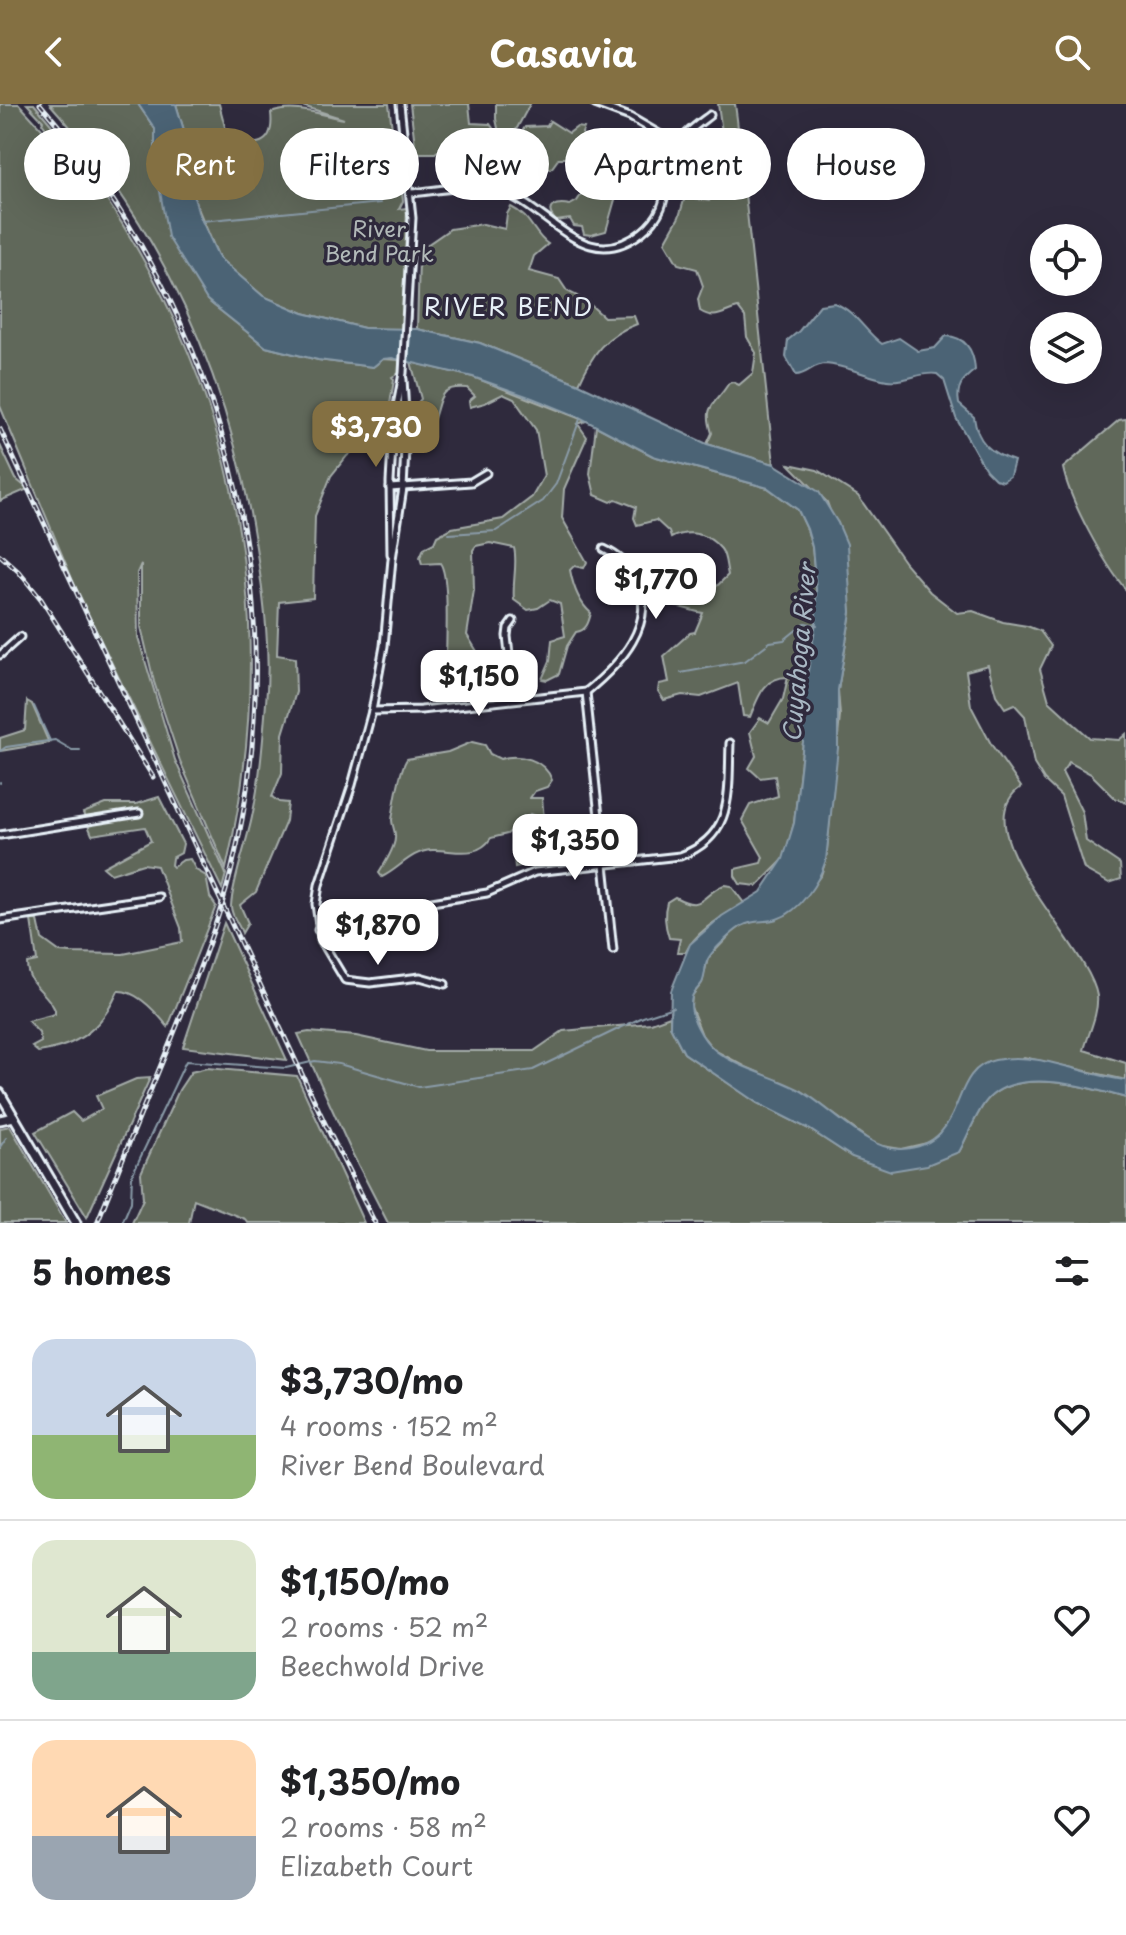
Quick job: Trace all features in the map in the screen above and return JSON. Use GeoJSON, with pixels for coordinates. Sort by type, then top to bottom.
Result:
{"type":"FeatureCollection","features":[{"type":"Feature","properties":{"kind":"street"},"geometry":{"type":"LineString","coordinates":[[400,104],[403,128]]}},
{"type":"Feature","properties":{"kind":"street"},"geometry":{"type":"LineString","coordinates":[[595,104],[649,128]]}},
{"type":"Feature","properties":{"kind":"street"},"geometry":{"type":"LineString","coordinates":[[694,128],[710,115]]}},
{"type":"Feature","properties":{"kind":"street"},"geometry":{"type":"LineString","coordinates":[[419,192],[491,189],[525,203],[574,240],[595,246],[611,245],[638,235],[657,216],[665,200]]}},
{"type":"Feature","properties":{"kind":"street"},"geometry":{"type":"LineString","coordinates":[[411,200],[403,376],[406,429],[403,488],[384,641],[372,711],[352,785],[319,885],[316,904],[318,930],[326,951],[345,980],[370,983],[420,977],[445,984]]}},
{"type":"Feature","properties":{"kind":"street"},"geometry":{"type":"LineString","coordinates":[[392,559],[389,540],[393,428],[403,376]]}},
{"type":"Feature","properties":{"kind":"street"},"geometry":{"type":"LineString","coordinates":[[390,488],[471,482],[486,473]]}},
{"type":"Feature","properties":{"kind":"street"},"geometry":{"type":"LineString","coordinates":[[372,711],[421,710],[586,692],[627,651],[638,632],[643,613],[639,584],[631,570],[604,549]]}},
{"type":"Feature","properties":{"kind":"street"},"geometry":{"type":"LineString","coordinates":[[513,621],[507,636],[514,698]]}},
{"type":"Feature","properties":{"kind":"street"},"geometry":{"type":"LineString","coordinates":[[0,655],[20,637]]}},
{"type":"Feature","properties":{"kind":"street"},"geometry":{"type":"LineString","coordinates":[[586,692],[613,950]]}},
{"type":"Feature","properties":{"kind":"street"},"geometry":{"type":"LineString","coordinates":[[318,930],[373,920],[407,906],[487,893],[535,872],[680,856],[697,850],[721,825],[727,806],[730,743]]}},
{"type":"Feature","properties":{"kind":"street"},"geometry":{"type":"LineString","coordinates":[[0,835],[139,813]]}},
{"type":"Feature","properties":{"kind":"street"},"geometry":{"type":"LineString","coordinates":[[0,920],[159,897]]}},
{"type":"Feature","properties":{"kind":"street"},"geometry":{"type":"LineString","coordinates":[[0,1093],[76,1223]]}},
{"type":"Feature","properties":{"kind":"street"},"geometry":{"type":"LineString","coordinates":[[0,1120],[14,1117]]}},
{"type":"Feature","properties":{"kind":"green space"},"geometry":{"type":"Polygon","coordinates":[[[0,104],[19,104],[41,128],[24,128],[24,200],[106,200],[152,277],[195,368],[225,463],[243,561],[250,661],[244,764],[226,869],[180,761],[154,682],[141,627],[141,564],[137,573],[138,637],[175,760],[226,874],[222,889],[80,598],[0,406],[0,104]]]}},
{"type":"Feature","properties":{"kind":"green space"},"geometry":{"type":"Polygon","coordinates":[[[27,104],[34,104],[53,128],[45,128],[27,104]]]}},
{"type":"Feature","properties":{"kind":"green space"},"geometry":{"type":"Polygon","coordinates":[[[50,104],[138,104],[154,128],[146,128],[146,200],[169,200],[207,300],[266,347],[318,360],[373,367],[383,359],[399,360],[399,373],[392,377],[384,440],[357,448],[347,456],[331,476],[315,516],[313,598],[279,602],[277,655],[295,658],[296,692],[283,734],[282,773],[272,797],[288,803],[286,821],[256,892],[240,905],[248,923],[242,933],[231,906],[257,789],[268,664],[262,586],[244,485],[229,425],[186,310],[125,200],[130,200],[130,128],[70,128],[50,104]]]}},
{"type":"Feature","properties":{"kind":"green space"},"geometry":{"type":"Polygon","coordinates":[[[176,104],[219,104],[225,128],[183,128],[176,104]]]}},
{"type":"Feature","properties":{"kind":"green space","name":"River Bend Park"},"geometry":{"type":"Polygon","coordinates":[[[296,104],[389,104],[392,128],[280,128],[280,200],[403,200],[399,209],[407,208],[402,330],[364,328],[303,313],[263,296],[219,258],[195,200],[264,200],[264,140],[270,133],[271,113],[308,111],[344,119],[296,104]]]}},
{"type":"Feature","properties":{"kind":"green space"},"geometry":{"type":"Polygon","coordinates":[[[410,104],[469,104],[471,123],[490,124],[493,128],[435,128],[435,153],[419,153],[419,128],[413,128],[410,104]]]}},
{"type":"Feature","properties":{"kind":"green space"},"geometry":{"type":"Polygon","coordinates":[[[496,104],[530,104],[517,128],[498,128],[496,104]]]}},
{"type":"Feature","properties":{"kind":"green space"},"geometry":{"type":"Polygon","coordinates":[[[718,104],[735,104],[738,128],[721,128],[718,104]]]}},
{"type":"Feature","properties":{"kind":"green space"},"geometry":{"type":"Polygon","coordinates":[[[550,121],[565,130],[565,158],[559,158],[551,169],[549,128],[525,127],[547,126],[550,121]]]}},
{"type":"Feature","properties":{"kind":"green space"},"geometry":{"type":"Polygon","coordinates":[[[615,200],[606,231],[584,234],[582,227],[574,226],[570,219],[556,221],[550,212],[553,206],[570,205],[577,201],[615,200]]]}},
{"type":"Feature","properties":{"kind":"green space"},"geometry":{"type":"Polygon","coordinates":[[[684,200],[745,200],[774,464],[707,444],[712,433],[709,411],[729,383],[739,385],[753,373],[756,353],[747,337],[745,317],[738,308],[715,316],[700,311],[698,299],[703,286],[697,269],[678,264],[665,242],[684,200]]]}},
{"type":"Feature","properties":{"kind":"green space"},"geometry":{"type":"Polygon","coordinates":[[[511,207],[524,216],[548,244],[534,256],[529,271],[559,279],[567,291],[585,300],[604,317],[634,316],[637,324],[616,334],[601,347],[579,384],[480,343],[417,329],[419,260],[424,247],[450,229],[483,224],[505,229],[511,207]]]}},
{"type":"Feature","properties":{"kind":"green space"},"geometry":{"type":"Polygon","coordinates":[[[411,362],[473,377],[586,421],[578,424],[587,437],[564,489],[562,518],[587,562],[584,568],[574,566],[570,570],[577,593],[591,613],[585,628],[576,632],[567,646],[559,674],[547,680],[542,679],[550,661],[552,640],[565,636],[560,604],[550,600],[528,610],[514,600],[514,548],[490,543],[476,546],[473,550],[474,590],[467,635],[478,653],[466,670],[448,684],[443,571],[440,563],[422,564],[420,557],[424,548],[452,528],[503,519],[532,497],[544,476],[536,430],[514,399],[503,394],[470,407],[469,401],[475,396],[467,388],[449,389],[441,397],[431,426],[422,431],[415,415],[421,399],[411,362]]]}},
{"type":"Feature","properties":{"kind":"green space"},"geometry":{"type":"Polygon","coordinates":[[[1126,419],[1126,590],[1089,532],[1063,468],[1119,420],[1126,419]]]}},
{"type":"Feature","properties":{"kind":"green space"},"geometry":{"type":"Polygon","coordinates":[[[596,426],[653,456],[768,488],[798,510],[807,529],[812,547],[816,622],[803,701],[803,742],[794,823],[784,859],[757,886],[740,884],[735,876],[735,869],[761,863],[763,857],[742,820],[750,805],[778,796],[775,776],[760,778],[749,768],[756,756],[750,732],[760,718],[769,723],[783,699],[788,677],[767,685],[750,717],[743,716],[738,683],[701,697],[682,695],[664,700],[658,691],[659,684],[669,682],[664,656],[695,632],[703,613],[657,603],[657,598],[711,592],[728,575],[725,558],[716,544],[704,536],[684,534],[671,538],[656,520],[637,525],[634,518],[636,507],[595,495],[590,474],[596,426]]]}},
{"type":"Feature","properties":{"kind":"green space"},"geometry":{"type":"Polygon","coordinates":[[[0,445],[16,479],[28,489],[0,501],[0,445]]]}},
{"type":"Feature","properties":{"kind":"green space"},"geometry":{"type":"Polygon","coordinates":[[[789,464],[817,470],[858,496],[905,563],[930,592],[957,613],[973,611],[1040,631],[1051,646],[1040,669],[1049,701],[1090,738],[1119,740],[1126,734],[1126,803],[1115,798],[1091,774],[1069,762],[1062,772],[1082,812],[1086,841],[1120,864],[1121,879],[1109,883],[1084,869],[1061,796],[1044,780],[1034,764],[1025,716],[1014,704],[1005,708],[996,695],[988,665],[966,671],[971,706],[991,744],[1021,787],[1006,806],[1006,831],[1016,859],[1089,974],[1097,996],[1095,1016],[1084,1050],[1126,1063],[1126,1080],[1024,1057],[954,1113],[940,1136],[927,1143],[901,1149],[876,1145],[802,1091],[714,1050],[702,1035],[691,1007],[692,996],[702,983],[708,958],[744,924],[787,914],[821,875],[826,860],[840,716],[838,690],[851,612],[838,523],[827,502],[789,464]]]}},
{"type":"Feature","properties":{"kind":"green space"},"geometry":{"type":"Polygon","coordinates":[[[27,701],[32,704],[49,743],[0,751],[0,738],[25,730],[27,701]]]}},
{"type":"Feature","properties":{"kind":"green space"},"geometry":{"type":"Polygon","coordinates":[[[472,742],[485,745],[490,754],[500,759],[530,759],[548,773],[552,780],[547,787],[535,791],[530,798],[542,798],[544,819],[550,819],[551,824],[542,823],[530,814],[519,825],[532,845],[543,846],[551,852],[552,859],[515,867],[511,831],[491,838],[479,849],[471,851],[425,851],[382,877],[379,873],[395,842],[392,820],[407,759],[448,752],[472,742]]]}},
{"type":"Feature","properties":{"kind":"green space"},"geometry":{"type":"Polygon","coordinates":[[[159,797],[183,844],[181,853],[172,858],[171,865],[173,867],[190,859],[196,870],[206,876],[210,897],[216,906],[168,1027],[139,998],[118,991],[105,1015],[87,1033],[66,1045],[38,1052],[32,1047],[41,1042],[39,1033],[28,1021],[55,1014],[55,1010],[28,971],[27,963],[37,961],[31,920],[38,920],[42,939],[60,952],[123,954],[182,942],[181,928],[157,866],[143,864],[111,874],[103,867],[151,841],[145,827],[92,835],[83,813],[106,804],[136,804],[159,797]]]}},
{"type":"Feature","properties":{"kind":"green space"},"geometry":{"type":"Polygon","coordinates":[[[724,885],[731,886],[744,903],[703,930],[686,952],[677,952],[680,939],[669,938],[666,925],[667,902],[675,897],[697,903],[724,885]]]}},
{"type":"Feature","properties":{"kind":"green space"},"geometry":{"type":"Polygon","coordinates":[[[224,923],[287,1060],[183,1047],[224,923]]]}},
{"type":"Feature","properties":{"kind":"green space"},"geometry":{"type":"Polygon","coordinates":[[[670,1016],[670,1026],[684,1053],[757,1103],[809,1129],[852,1157],[959,1152],[989,1098],[1018,1083],[1055,1082],[1126,1098],[1126,1223],[388,1223],[352,1153],[298,1034],[356,1036],[426,1051],[534,1051],[563,1031],[651,1023],[670,1016]]]}},
{"type":"Feature","properties":{"kind":"green space"},"geometry":{"type":"Polygon","coordinates":[[[207,1068],[297,1076],[364,1223],[248,1223],[245,1219],[194,1199],[189,1223],[132,1223],[143,1199],[141,1173],[179,1090],[191,1072],[207,1068]]]}},
{"type":"Feature","properties":{"kind":"green space"},"geometry":{"type":"Polygon","coordinates":[[[150,1078],[87,1217],[35,1132],[72,1112],[81,1121],[102,1109],[96,1096],[136,1079],[150,1078]]]}},
{"type":"Feature","properties":{"kind":"green space"},"geometry":{"type":"Polygon","coordinates":[[[10,1126],[66,1223],[0,1223],[0,1128],[10,1126]]]}},
{"type":"Feature","properties":{"kind":"water"},"geometry":{"type":"Polygon","coordinates":[[[138,104],[176,104],[183,128],[154,128],[138,104]]]}},
{"type":"Feature","properties":{"kind":"water"},"geometry":{"type":"Polygon","coordinates":[[[162,200],[195,200],[219,258],[263,296],[303,313],[364,328],[417,329],[480,343],[579,384],[707,444],[774,464],[819,492],[847,544],[851,612],[838,690],[838,748],[826,860],[814,886],[794,910],[777,919],[742,926],[714,951],[708,959],[701,985],[693,995],[691,1004],[697,1027],[711,1047],[725,1057],[798,1089],[862,1135],[888,1148],[923,1145],[938,1135],[948,1122],[969,1078],[980,1067],[995,1060],[1045,1061],[1126,1080],[1126,1098],[1055,1082],[1018,1083],[989,1098],[959,1152],[927,1165],[891,1171],[852,1157],[809,1129],[757,1103],[684,1053],[670,1026],[671,991],[690,944],[722,916],[761,892],[783,859],[794,823],[803,742],[803,701],[816,622],[812,547],[798,510],[768,488],[653,456],[579,417],[473,377],[392,358],[383,359],[373,367],[318,360],[266,347],[207,300],[168,237],[162,200]]]}},
{"type":"Feature","properties":{"kind":"water"},"geometry":{"type":"Polygon","coordinates":[[[834,303],[848,311],[882,344],[899,338],[918,351],[935,348],[946,336],[964,342],[971,351],[975,370],[961,384],[959,404],[974,417],[978,433],[986,445],[1014,461],[1010,476],[1003,481],[995,479],[986,470],[956,418],[944,380],[937,374],[887,380],[825,364],[796,375],[786,357],[788,340],[820,305],[834,303]]]}},
{"type":"Feature","properties":{"kind":"waterway"},"geometry":{"type":"LineString","coordinates":[[202,221],[380,203]]}},
{"type":"Feature","properties":{"kind":"waterway"},"geometry":{"type":"LineString","coordinates":[[449,534],[496,531],[543,501],[556,484],[580,419]]}},
{"type":"Feature","properties":{"kind":"waterway","name":"Cuyahoga River"},"geometry":{"type":"LineString","coordinates":[[681,673],[745,661],[770,642],[784,640],[805,623],[817,625]]}},
{"type":"Feature","properties":{"kind":"waterway"},"geometry":{"type":"LineString","coordinates":[[34,706],[50,741]]}},
{"type":"Feature","properties":{"kind":"waterway"},"geometry":{"type":"LineString","coordinates":[[0,751],[6,747],[55,740],[72,750],[80,750]]}},
{"type":"Feature","properties":{"kind":"waterway"},"geometry":{"type":"LineString","coordinates":[[122,1223],[131,1202],[132,1175],[186,1061],[286,1068],[315,1061],[339,1064],[419,1087],[533,1070],[643,1017],[673,1007]]}},
{"type":"Feature","properties":{"kind":"waterway"},"geometry":{"type":"LineString","coordinates":[[0,1147],[6,1138]]}},
{"type":"Feature","properties":{"kind":"railway"},"geometry":{"type":"LineString","coordinates":[[40,104],[104,187],[157,275],[199,368],[230,465],[249,564],[255,666],[250,769],[225,894],[195,980],[97,1223]]}},
{"type":"Feature","properties":{"kind":"railway"},"geometry":{"type":"LineString","coordinates":[[0,429],[330,1134],[375,1223]]}},
{"type":"Feature","properties":{"kind":"railway"},"geometry":{"type":"LineString","coordinates":[[0,555],[41,599],[153,777]]}},
{"type":"Feature","properties":{"kind":"district","name":"RIVER BEND"},"geometry":{"type":"Point","coordinates":[509,308]}}]}
